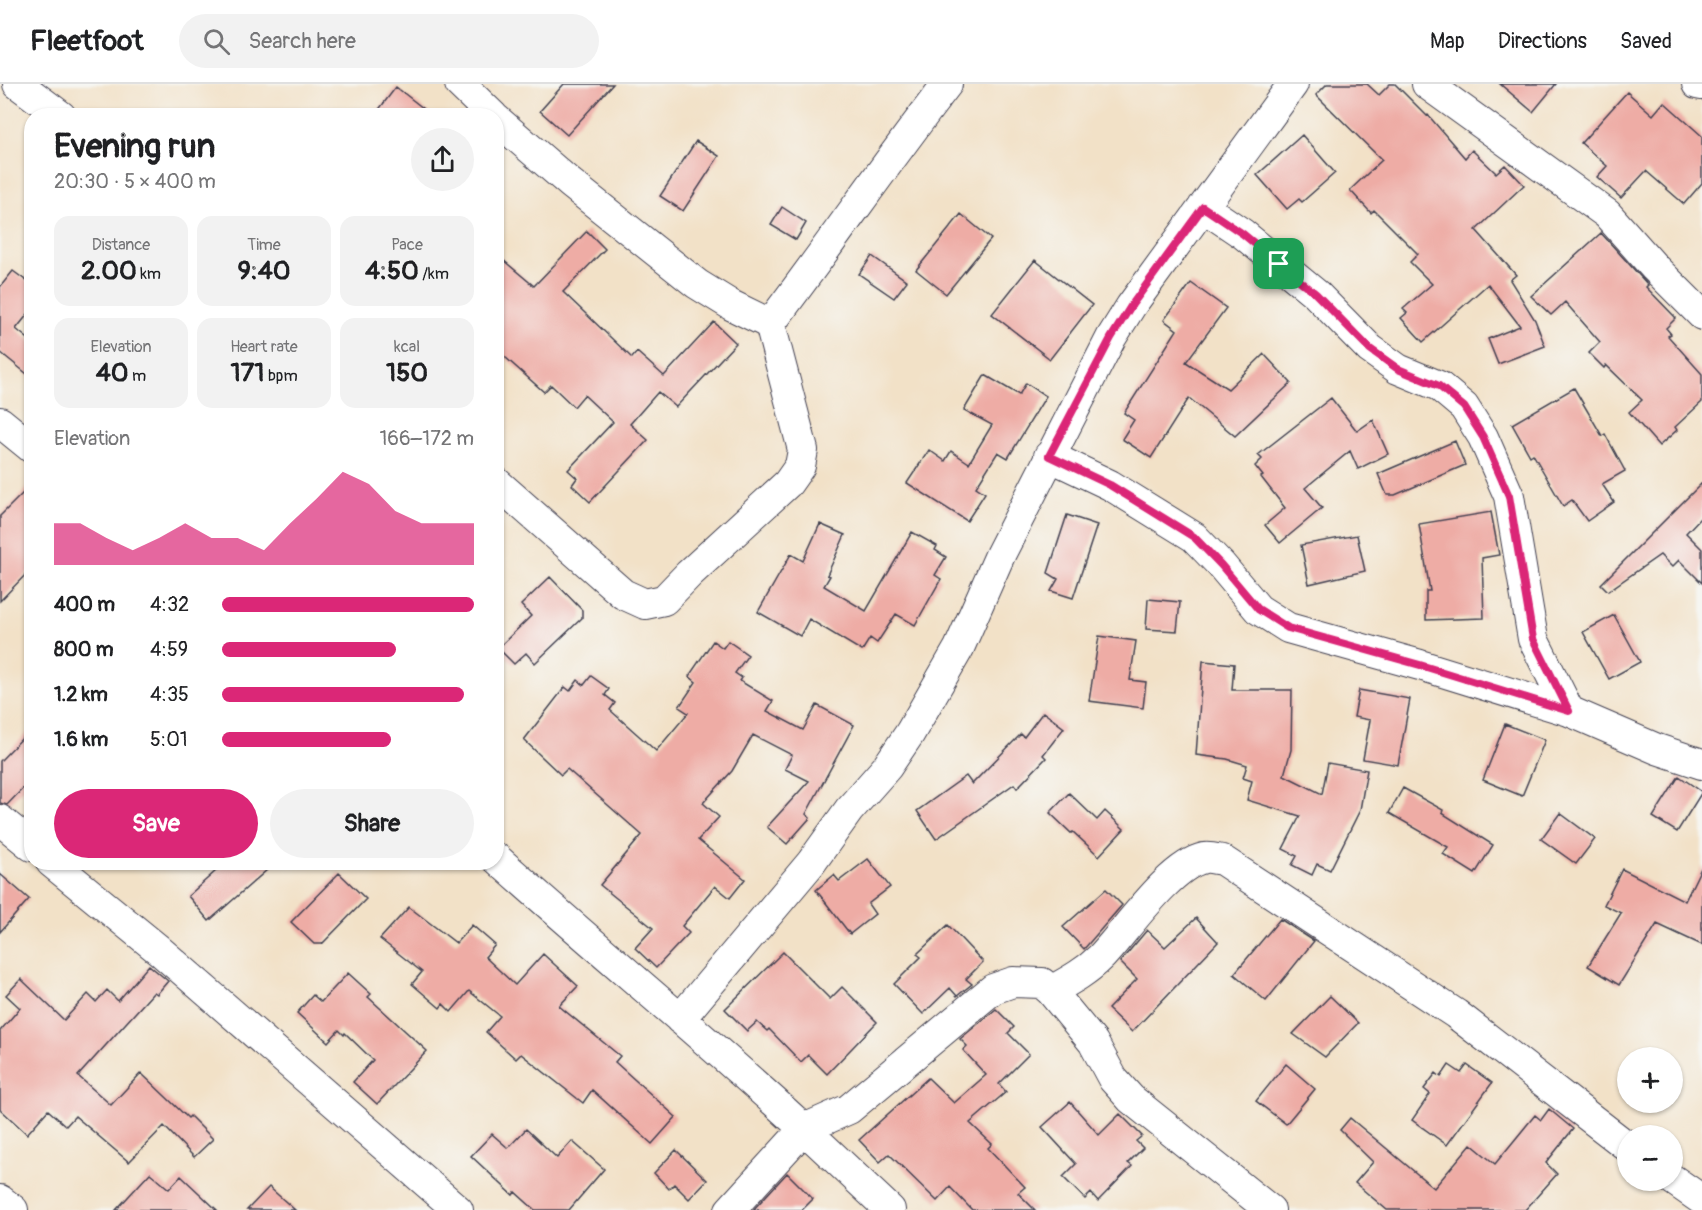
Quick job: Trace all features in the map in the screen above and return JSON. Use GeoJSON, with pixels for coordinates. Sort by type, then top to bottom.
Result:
{"type":"FeatureCollection","features":[{"type":"Feature","properties":{"kind":"street"},"geometry":{"type":"LineString","coordinates":[[18,84],[50,108]]}},
{"type":"Feature","properties":{"kind":"street"},"geometry":{"type":"LineString","coordinates":[[460,84],[485,108]]}},
{"type":"Feature","properties":{"kind":"street"},"geometry":{"type":"LineString","coordinates":[[770,324],[843,228],[890,157],[947,84]]}},
{"type":"Feature","properties":{"kind":"street"},"geometry":{"type":"LineString","coordinates":[[680,1019],[811,863],[849,810],[910,733],[959,648],[1000,555],[1111,338],[1131,306],[1293,84]]}},
{"type":"Feature","properties":{"kind":"street"},"geometry":{"type":"LineString","coordinates":[[1427,84],[1607,214],[1655,268],[1702,315]]}},
{"type":"Feature","properties":{"kind":"street"},"geometry":{"type":"LineString","coordinates":[[1697,84],[1702,85]]}},
{"type":"Feature","properties":{"kind":"street"},"geometry":{"type":"LineString","coordinates":[[504,126],[570,183],[697,284],[731,305],[770,324],[803,450],[801,466],[788,483],[688,574],[664,600],[645,604],[623,594],[504,489]]}},
{"type":"Feature","properties":{"kind":"street"},"geometry":{"type":"LineString","coordinates":[[1203,207],[1243,234],[1316,294],[1370,349],[1398,369],[1439,386],[1464,407],[1483,437],[1509,496],[1533,639],[1569,711]]}},
{"type":"Feature","properties":{"kind":"street"},"geometry":{"type":"LineString","coordinates":[[0,422],[24,442]]}},
{"type":"Feature","properties":{"kind":"street"},"geometry":{"type":"LineString","coordinates":[[1049,456],[1110,485],[1194,537],[1258,609],[1288,628],[1420,665],[1569,711],[1657,749],[1702,764]]}},
{"type":"Feature","properties":{"kind":"street"},"geometry":{"type":"LineString","coordinates":[[0,820],[24,840]]}},
{"type":"Feature","properties":{"kind":"street"},"geometry":{"type":"LineString","coordinates":[[1051,991],[1077,977],[1101,958],[1155,893],[1189,864],[1205,857],[1222,860],[1456,1014],[1617,1138]]}},
{"type":"Feature","properties":{"kind":"street"},"geometry":{"type":"LineString","coordinates":[[504,865],[738,1068],[890,1210]]}},
{"type":"Feature","properties":{"kind":"street"},"geometry":{"type":"LineString","coordinates":[[61,870],[159,950],[458,1210]]}},
{"type":"Feature","properties":{"kind":"street"},"geometry":{"type":"LineString","coordinates":[[730,1210],[804,1129],[849,1109],[993,989],[1013,982],[1042,983],[1093,1042],[1113,1079],[1131,1099],[1270,1210]]}},
{"type":"Feature","properties":{"kind":"street"},"geometry":{"type":"LineString","coordinates":[[1683,1187],[1702,1200]]}},
{"type":"Feature","properties":{"kind":"street"},"geometry":{"type":"LineString","coordinates":[[0,1200],[13,1210]]}},
{"type":"Feature","properties":{"kind":"building"},"geometry":{"type":"Polygon","coordinates":[[[564,84],[613,84],[567,135],[540,111],[564,84]]]}},
{"type":"Feature","properties":{"kind":"building"},"geometry":{"type":"Polygon","coordinates":[[[1327,84],[1367,84],[1379,95],[1390,84],[1395,84],[1428,115],[1465,158],[1472,150],[1496,173],[1505,165],[1524,185],[1476,230],[1516,275],[1510,280],[1535,320],[1545,346],[1498,364],[1488,339],[1520,326],[1488,284],[1423,342],[1401,318],[1407,313],[1403,309],[1432,284],[1410,262],[1418,254],[1374,210],[1371,213],[1350,190],[1382,160],[1316,95],[1327,84]]]}},
{"type":"Feature","properties":{"kind":"building"},"geometry":{"type":"Polygon","coordinates":[[[1500,84],[1556,84],[1533,112],[1500,84]]]}},
{"type":"Feature","properties":{"kind":"building"},"geometry":{"type":"Polygon","coordinates":[[[396,87],[423,108],[380,108],[396,87]]]}},
{"type":"Feature","properties":{"kind":"building"},"geometry":{"type":"Polygon","coordinates":[[[1627,92],[1653,115],[1664,102],[1702,136],[1702,183],[1684,204],[1646,171],[1621,198],[1597,177],[1607,166],[1581,143],[1627,92]]]}},
{"type":"Feature","properties":{"kind":"building"},"geometry":{"type":"Polygon","coordinates":[[[1302,135],[1335,173],[1302,202],[1299,199],[1287,209],[1257,175],[1302,135]]]}},
{"type":"Feature","properties":{"kind":"building"},"geometry":{"type":"Polygon","coordinates":[[[696,141],[719,156],[683,211],[660,196],[696,141]]]}},
{"type":"Feature","properties":{"kind":"building"},"geometry":{"type":"Polygon","coordinates":[[[782,207],[806,223],[796,240],[771,225],[782,207]]]}},
{"type":"Feature","properties":{"kind":"building"},"geometry":{"type":"Polygon","coordinates":[[[961,214],[991,239],[946,294],[916,270],[961,214]]]}},
{"type":"Feature","properties":{"kind":"building"},"geometry":{"type":"Polygon","coordinates":[[[587,231],[605,249],[563,292],[632,358],[637,352],[664,376],[714,322],[736,343],[676,407],[658,392],[630,424],[648,440],[590,502],[572,485],[577,478],[568,470],[613,422],[584,395],[574,407],[551,385],[544,392],[504,356],[504,261],[534,286],[587,231]]]}},
{"type":"Feature","properties":{"kind":"building"},"geometry":{"type":"Polygon","coordinates":[[[1601,233],[1648,285],[1646,287],[1676,318],[1666,328],[1671,334],[1668,336],[1702,374],[1702,402],[1675,427],[1677,430],[1659,446],[1629,412],[1642,400],[1606,365],[1604,368],[1589,353],[1600,342],[1565,302],[1551,315],[1531,296],[1601,233]]]}},
{"type":"Feature","properties":{"kind":"building"},"geometry":{"type":"Polygon","coordinates":[[[872,256],[907,281],[894,298],[859,274],[872,256]]]}},
{"type":"Feature","properties":{"kind":"building"},"geometry":{"type":"Polygon","coordinates":[[[1035,260],[1092,305],[1050,359],[992,314],[1035,260]]]}},
{"type":"Feature","properties":{"kind":"building"},"geometry":{"type":"Polygon","coordinates":[[[13,271],[24,279],[24,319],[16,329],[24,336],[24,372],[0,352],[0,287],[13,271]]]}},
{"type":"Feature","properties":{"kind":"building"},"geometry":{"type":"Polygon","coordinates":[[[1191,283],[1226,308],[1186,362],[1228,389],[1264,354],[1291,383],[1235,436],[1189,398],[1151,458],[1122,439],[1134,420],[1124,413],[1177,330],[1164,320],[1191,283]]]}},
{"type":"Feature","properties":{"kind":"building"},"geometry":{"type":"Polygon","coordinates":[[[985,375],[1019,395],[1026,383],[1046,396],[1008,458],[998,452],[976,487],[985,493],[967,521],[907,483],[929,450],[945,461],[951,451],[969,463],[992,425],[964,410],[985,375]]]}},
{"type":"Feature","properties":{"kind":"building"},"geometry":{"type":"Polygon","coordinates":[[[1574,388],[1602,436],[1605,434],[1625,471],[1602,484],[1614,502],[1587,521],[1572,500],[1563,506],[1533,454],[1530,456],[1512,424],[1574,388]]]}},
{"type":"Feature","properties":{"kind":"building"},"geometry":{"type":"Polygon","coordinates":[[[1331,398],[1357,431],[1373,420],[1388,454],[1358,469],[1350,451],[1305,488],[1322,508],[1280,543],[1265,525],[1285,508],[1255,466],[1262,459],[1258,455],[1331,398]]]}},
{"type":"Feature","properties":{"kind":"building"},"geometry":{"type":"Polygon","coordinates":[[[1455,441],[1465,465],[1395,495],[1387,495],[1378,474],[1455,441]]]}},
{"type":"Feature","properties":{"kind":"building"},"geometry":{"type":"Polygon","coordinates":[[[1702,483],[1702,516],[1686,533],[1702,549],[1702,583],[1679,560],[1672,567],[1660,555],[1608,591],[1601,584],[1702,483]]]}},
{"type":"Feature","properties":{"kind":"building"},"geometry":{"type":"Polygon","coordinates":[[[24,492],[24,576],[0,601],[0,516],[24,492]]]}},
{"type":"Feature","properties":{"kind":"building"},"geometry":{"type":"Polygon","coordinates":[[[1491,512],[1499,555],[1482,558],[1484,618],[1426,620],[1426,591],[1430,591],[1419,524],[1491,512]]]}},
{"type":"Feature","properties":{"kind":"building"},"geometry":{"type":"Polygon","coordinates":[[[1067,515],[1097,525],[1073,598],[1051,591],[1058,579],[1048,573],[1067,515]]]}},
{"type":"Feature","properties":{"kind":"building"},"geometry":{"type":"Polygon","coordinates":[[[820,524],[845,535],[824,586],[866,611],[912,532],[937,546],[935,550],[946,557],[935,575],[941,579],[915,625],[896,614],[877,643],[870,638],[862,651],[809,619],[800,636],[758,612],[791,554],[803,561],[820,524]]]}},
{"type":"Feature","properties":{"kind":"building"},"geometry":{"type":"Polygon","coordinates":[[[1357,535],[1365,571],[1309,584],[1301,545],[1357,535]]]}},
{"type":"Feature","properties":{"kind":"building"},"geometry":{"type":"Polygon","coordinates":[[[550,577],[582,610],[582,618],[535,663],[526,653],[514,664],[504,654],[504,642],[531,616],[521,605],[550,577]]]}},
{"type":"Feature","properties":{"kind":"building"},"geometry":{"type":"Polygon","coordinates":[[[1148,599],[1180,602],[1177,631],[1146,629],[1148,599]]]}},
{"type":"Feature","properties":{"kind":"building"},"geometry":{"type":"Polygon","coordinates":[[[1614,615],[1640,662],[1609,679],[1583,632],[1614,615]]]}},
{"type":"Feature","properties":{"kind":"building"},"geometry":{"type":"Polygon","coordinates":[[[1099,636],[1136,641],[1130,680],[1146,682],[1143,708],[1089,701],[1099,636]]]}},
{"type":"Feature","properties":{"kind":"building"},"geometry":{"type":"Polygon","coordinates":[[[713,641],[723,648],[728,641],[748,655],[735,673],[742,678],[740,681],[773,701],[767,711],[803,730],[817,705],[854,725],[806,814],[810,818],[787,844],[767,827],[809,781],[785,769],[792,755],[753,735],[732,771],[703,803],[719,817],[698,840],[745,879],[730,898],[715,886],[682,926],[689,933],[656,968],[635,948],[653,928],[600,885],[642,835],[567,769],[561,775],[524,740],[565,687],[570,691],[578,680],[584,685],[591,676],[609,689],[605,695],[615,703],[610,710],[656,751],[688,713],[679,707],[696,682],[689,676],[713,641]]]}},
{"type":"Feature","properties":{"kind":"building"},"geometry":{"type":"Polygon","coordinates":[[[1203,661],[1234,664],[1232,690],[1292,690],[1291,750],[1284,775],[1322,794],[1328,763],[1367,770],[1360,810],[1330,870],[1317,864],[1312,875],[1292,865],[1297,856],[1283,849],[1300,816],[1247,800],[1252,781],[1243,778],[1247,765],[1227,759],[1196,755],[1203,661]]]}},
{"type":"Feature","properties":{"kind":"building"},"geometry":{"type":"Polygon","coordinates":[[[1359,690],[1410,699],[1398,765],[1363,759],[1370,720],[1354,717],[1359,690]]]}},
{"type":"Feature","properties":{"kind":"building"},"geometry":{"type":"Polygon","coordinates":[[[1043,712],[1064,728],[1043,755],[1046,758],[1017,788],[1014,784],[936,839],[917,811],[966,776],[972,784],[1021,734],[1024,737],[1043,712]]]}},
{"type":"Feature","properties":{"kind":"building"},"geometry":{"type":"Polygon","coordinates":[[[1505,724],[1545,740],[1522,796],[1483,780],[1505,724]]]}},
{"type":"Feature","properties":{"kind":"building"},"geometry":{"type":"Polygon","coordinates":[[[24,736],[24,787],[7,805],[0,803],[0,761],[24,736]]]}},
{"type":"Feature","properties":{"kind":"building"},"geometry":{"type":"Polygon","coordinates":[[[1679,776],[1702,792],[1677,832],[1653,817],[1679,776]]]}},
{"type":"Feature","properties":{"kind":"building"},"geometry":{"type":"Polygon","coordinates":[[[1403,788],[1443,810],[1442,813],[1493,845],[1475,874],[1443,854],[1448,847],[1389,813],[1403,788]]]}},
{"type":"Feature","properties":{"kind":"building"},"geometry":{"type":"Polygon","coordinates":[[[1069,793],[1097,820],[1105,811],[1124,829],[1099,856],[1050,813],[1069,793]]]}},
{"type":"Feature","properties":{"kind":"building"},"geometry":{"type":"Polygon","coordinates":[[[1560,813],[1595,839],[1576,864],[1541,839],[1560,813]]]}},
{"type":"Feature","properties":{"kind":"building"},"geometry":{"type":"Polygon","coordinates":[[[868,859],[890,887],[868,904],[875,914],[850,934],[816,890],[834,875],[839,881],[868,859]]]}},
{"type":"Feature","properties":{"kind":"building"},"geometry":{"type":"Polygon","coordinates":[[[1702,866],[1702,945],[1657,924],[1619,985],[1588,966],[1621,913],[1604,905],[1622,869],[1685,901],[1702,866]]]}},
{"type":"Feature","properties":{"kind":"building"},"geometry":{"type":"Polygon","coordinates":[[[217,870],[267,870],[209,921],[188,896],[217,870]]]}},
{"type":"Feature","properties":{"kind":"building"},"geometry":{"type":"Polygon","coordinates":[[[339,873],[366,899],[322,944],[314,944],[291,922],[339,873]]]}},
{"type":"Feature","properties":{"kind":"building"},"geometry":{"type":"Polygon","coordinates":[[[0,874],[29,899],[0,932],[0,874]]]}},
{"type":"Feature","properties":{"kind":"building"},"geometry":{"type":"Polygon","coordinates":[[[1106,889],[1122,905],[1084,949],[1063,927],[1106,889]]]}},
{"type":"Feature","properties":{"kind":"building"},"geometry":{"type":"Polygon","coordinates":[[[409,907],[456,943],[472,925],[495,945],[485,957],[515,985],[543,954],[578,986],[559,1006],[620,1056],[615,1062],[676,1117],[652,1144],[592,1090],[583,1103],[521,1054],[516,1059],[486,1032],[500,1016],[469,991],[451,1012],[443,1004],[440,1008],[412,984],[422,972],[380,939],[409,907]]]}},
{"type":"Feature","properties":{"kind":"building"},"geometry":{"type":"Polygon","coordinates":[[[1196,918],[1218,942],[1132,1032],[1108,1009],[1137,979],[1120,962],[1147,930],[1165,947],[1196,918]]]}},
{"type":"Feature","properties":{"kind":"building"},"geometry":{"type":"Polygon","coordinates":[[[1280,919],[1314,941],[1266,1001],[1234,974],[1280,919]]]}},
{"type":"Feature","properties":{"kind":"building"},"geometry":{"type":"Polygon","coordinates":[[[948,925],[983,962],[966,979],[972,984],[957,996],[950,988],[923,1014],[894,984],[921,957],[917,954],[948,925]]]}},
{"type":"Feature","properties":{"kind":"building"},"geometry":{"type":"Polygon","coordinates":[[[783,952],[830,999],[842,987],[877,1022],[827,1074],[808,1055],[801,1062],[769,1029],[767,1031],[757,1022],[747,1031],[725,1009],[783,952]]]}},
{"type":"Feature","properties":{"kind":"building"},"geometry":{"type":"Polygon","coordinates":[[[149,965],[168,981],[157,994],[154,992],[78,1076],[111,1105],[141,1073],[213,1139],[194,1157],[164,1126],[129,1162],[75,1116],[66,1126],[48,1110],[27,1134],[0,1109],[0,1031],[20,1008],[6,995],[21,979],[64,1020],[88,994],[96,1002],[107,990],[118,1001],[149,965]]]}},
{"type":"Feature","properties":{"kind":"building"},"geometry":{"type":"Polygon","coordinates":[[[348,973],[371,994],[368,997],[427,1051],[377,1104],[353,1082],[373,1060],[339,1030],[328,1042],[297,1013],[313,995],[321,1002],[348,973]]]}},
{"type":"Feature","properties":{"kind":"building"},"geometry":{"type":"Polygon","coordinates":[[[1330,996],[1358,1023],[1325,1057],[1293,1034],[1330,996]]]}},
{"type":"Feature","properties":{"kind":"building"},"geometry":{"type":"Polygon","coordinates":[[[996,1009],[1014,1027],[1008,1033],[1029,1054],[999,1084],[1006,1092],[970,1123],[992,1144],[988,1148],[1025,1187],[1018,1193],[1035,1210],[972,1210],[950,1187],[937,1201],[889,1154],[880,1162],[859,1140],[928,1078],[954,1103],[986,1075],[963,1050],[967,1046],[960,1039],[996,1009]]]}},
{"type":"Feature","properties":{"kind":"building"},"geometry":{"type":"Polygon","coordinates":[[[1286,1064],[1315,1089],[1286,1124],[1256,1101],[1286,1064]]]}},
{"type":"Feature","properties":{"kind":"building"},"geometry":{"type":"Polygon","coordinates":[[[1449,1065],[1461,1073],[1467,1065],[1492,1083],[1447,1145],[1412,1120],[1430,1094],[1424,1089],[1436,1073],[1441,1077],[1449,1065]]]}},
{"type":"Feature","properties":{"kind":"building"},"geometry":{"type":"Polygon","coordinates":[[[1070,1102],[1099,1135],[1120,1114],[1142,1136],[1136,1141],[1143,1148],[1128,1163],[1132,1166],[1098,1201],[1091,1193],[1085,1199],[1063,1177],[1076,1164],[1042,1127],[1070,1102]]]}},
{"type":"Feature","properties":{"kind":"building"},"geometry":{"type":"Polygon","coordinates":[[[1549,1109],[1573,1129],[1546,1163],[1557,1174],[1525,1210],[1387,1210],[1355,1183],[1373,1162],[1340,1130],[1350,1118],[1434,1188],[1471,1144],[1495,1164],[1535,1115],[1541,1120],[1549,1109]]]}},
{"type":"Feature","properties":{"kind":"building"},"geometry":{"type":"Polygon","coordinates":[[[526,1129],[557,1158],[572,1141],[604,1169],[569,1210],[535,1210],[515,1192],[513,1195],[471,1156],[492,1134],[508,1148],[526,1129]]]}},
{"type":"Feature","properties":{"kind":"building"},"geometry":{"type":"Polygon","coordinates":[[[676,1150],[707,1180],[689,1199],[674,1184],[669,1189],[654,1173],[676,1150]]]}},
{"type":"Feature","properties":{"kind":"building"},"geometry":{"type":"Polygon","coordinates":[[[150,1173],[169,1189],[181,1176],[217,1210],[116,1210],[150,1173]]]}},
{"type":"Feature","properties":{"kind":"building"},"geometry":{"type":"Polygon","coordinates":[[[787,1173],[813,1199],[802,1210],[753,1210],[787,1173]]]}},
{"type":"Feature","properties":{"kind":"building"},"geometry":{"type":"Polygon","coordinates":[[[269,1187],[295,1210],[247,1210],[269,1187]]]}},
{"type":"Feature","properties":{"kind":"route"},"geometry":{"type":"LineString","coordinates":[[1203,207],[1243,234],[1279,264],[1316,294],[1370,349],[1398,369],[1439,386],[1464,407],[1483,437],[1509,496],[1533,639],[1569,711],[1420,665],[1288,628],[1258,609],[1194,537],[1110,485],[1049,456],[1111,338],[1131,306],[1203,207]]}}]}
